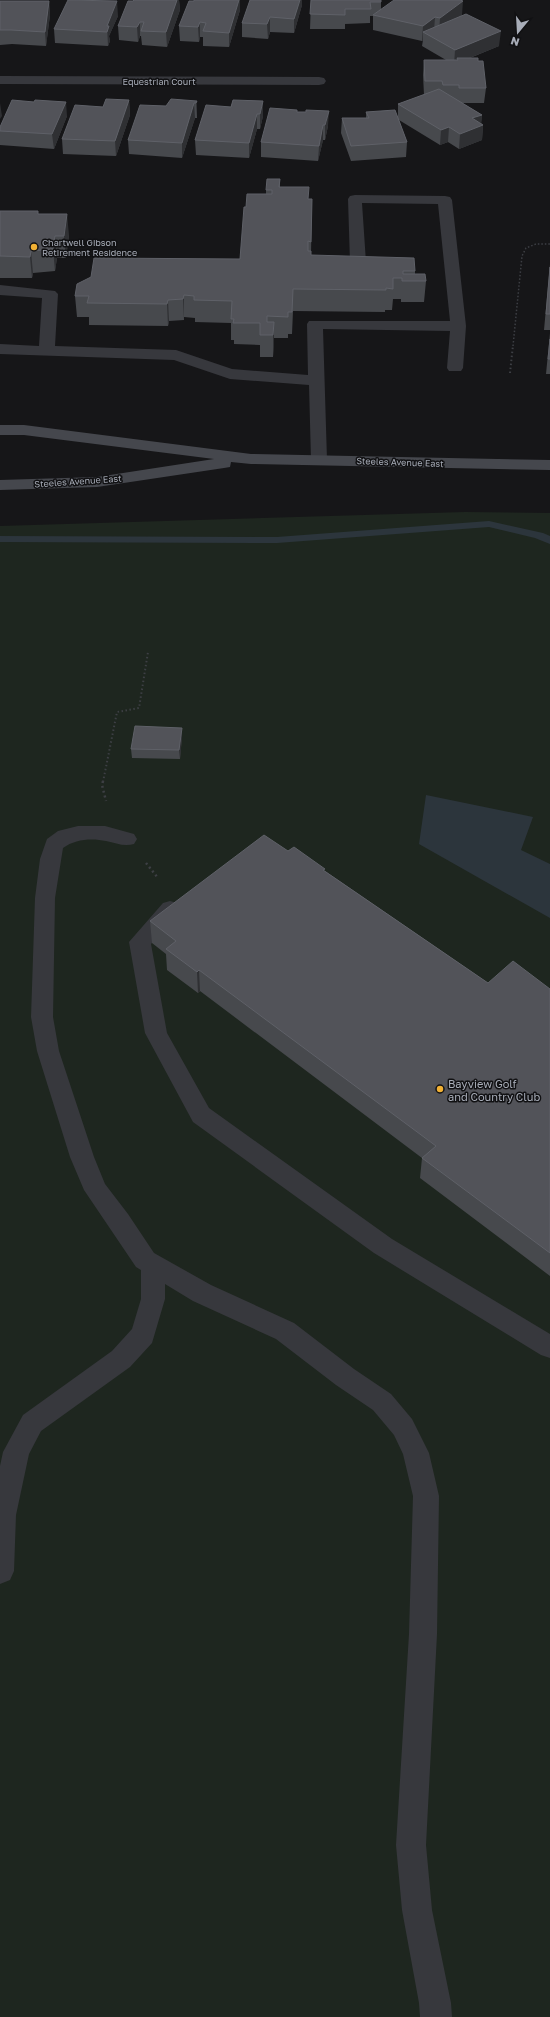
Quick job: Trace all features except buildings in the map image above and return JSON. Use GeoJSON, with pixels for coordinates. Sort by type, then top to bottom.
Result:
{"type":"FeatureCollection","features":[{"type":"Feature","properties":{"kind":"main road","name":"Steeles Avenue East"},"geometry":{"type":"LineString","coordinates":[[0,430],[32,431],[251,458],[550,465]]}},
{"type":"Feature","properties":{"kind":"main road","name":"Steeles Avenue East"},"geometry":{"type":"LineString","coordinates":[[0,485],[97,482],[251,458]]}},
{"type":"Feature","properties":{"kind":"street","name":"Equestrian Court"},"geometry":{"type":"LineString","coordinates":[[0,80],[319,81]]}},
{"type":"Feature","properties":{"kind":"street"},"geometry":{"type":"LineString","coordinates":[[358,262],[355,199],[445,200],[458,326],[455,368]]}},
{"type":"Feature","properties":{"kind":"street"},"geometry":{"type":"LineString","coordinates":[[0,290],[50,294],[47,351]]}},
{"type":"Feature","properties":{"kind":"street"},"geometry":{"type":"LineString","coordinates":[[319,460],[315,324],[458,326]]}},
{"type":"Feature","properties":{"kind":"street"},"geometry":{"type":"LineString","coordinates":[[0,350],[176,354],[230,374],[317,381]]}},
{"type":"Feature","properties":{"kind":"street"},"geometry":{"type":"LineString","coordinates":[[127,839],[105,833],[78,833],[65,836],[54,844],[50,859],[46,898],[42,1017],[48,1050],[69,1112],[82,1157],[96,1190],[120,1221],[145,1260],[202,1293],[285,1331],[345,1377],[382,1402],[403,1427],[416,1453],[426,1496],[423,1634],[411,1845],[417,1910],[435,2003],[436,2017]]}},
{"type":"Feature","properties":{"kind":"street"},"geometry":{"type":"LineString","coordinates":[[177,902],[140,942],[156,1033],[201,1115],[383,1246],[550,1347]]}},
{"type":"Feature","properties":{"kind":"street"},"geometry":{"type":"LineString","coordinates":[[0,1571],[3,1515],[16,1452],[32,1423],[121,1359],[144,1335],[153,1299],[153,1265]]}},
{"type":"Feature","properties":{"kind":"path"},"geometry":{"type":"LineString","coordinates":[[510,373],[522,256],[526,248],[536,244],[550,244]]}},
{"type":"Feature","properties":{"kind":"path"},"geometry":{"type":"LineString","coordinates":[[148,652],[139,708],[117,712],[102,785],[110,818],[177,902]]}},
{"type":"Feature","properties":{"kind":"shaded area","name":"Bayview Golf and Country Club"},"geometry":{"type":"Polygon","coordinates":[[[465,512],[550,513],[550,2017],[0,2017],[0,526],[465,512]]]}},
{"type":"Feature","properties":{"kind":"shaded area"},"geometry":{"type":"Polygon","coordinates":[[[426,795],[533,817],[521,850],[550,864],[550,918],[419,844],[426,795]]]}},
{"type":"Feature","properties":{"kind":"waterway"},"geometry":{"type":"LineString","coordinates":[[0,539],[277,540],[489,524],[539,535],[550,541]]}},
{"type":"Feature","properties":{"kind":"place","name":"Chartwell Gibson Retirement Residence"},"geometry":{"type":"Point","coordinates":[34,247]}},
{"type":"Feature","properties":{"kind":"place","name":"Bayview Golf and Country Club"},"geometry":{"type":"Point","coordinates":[440,1089]}}]}
